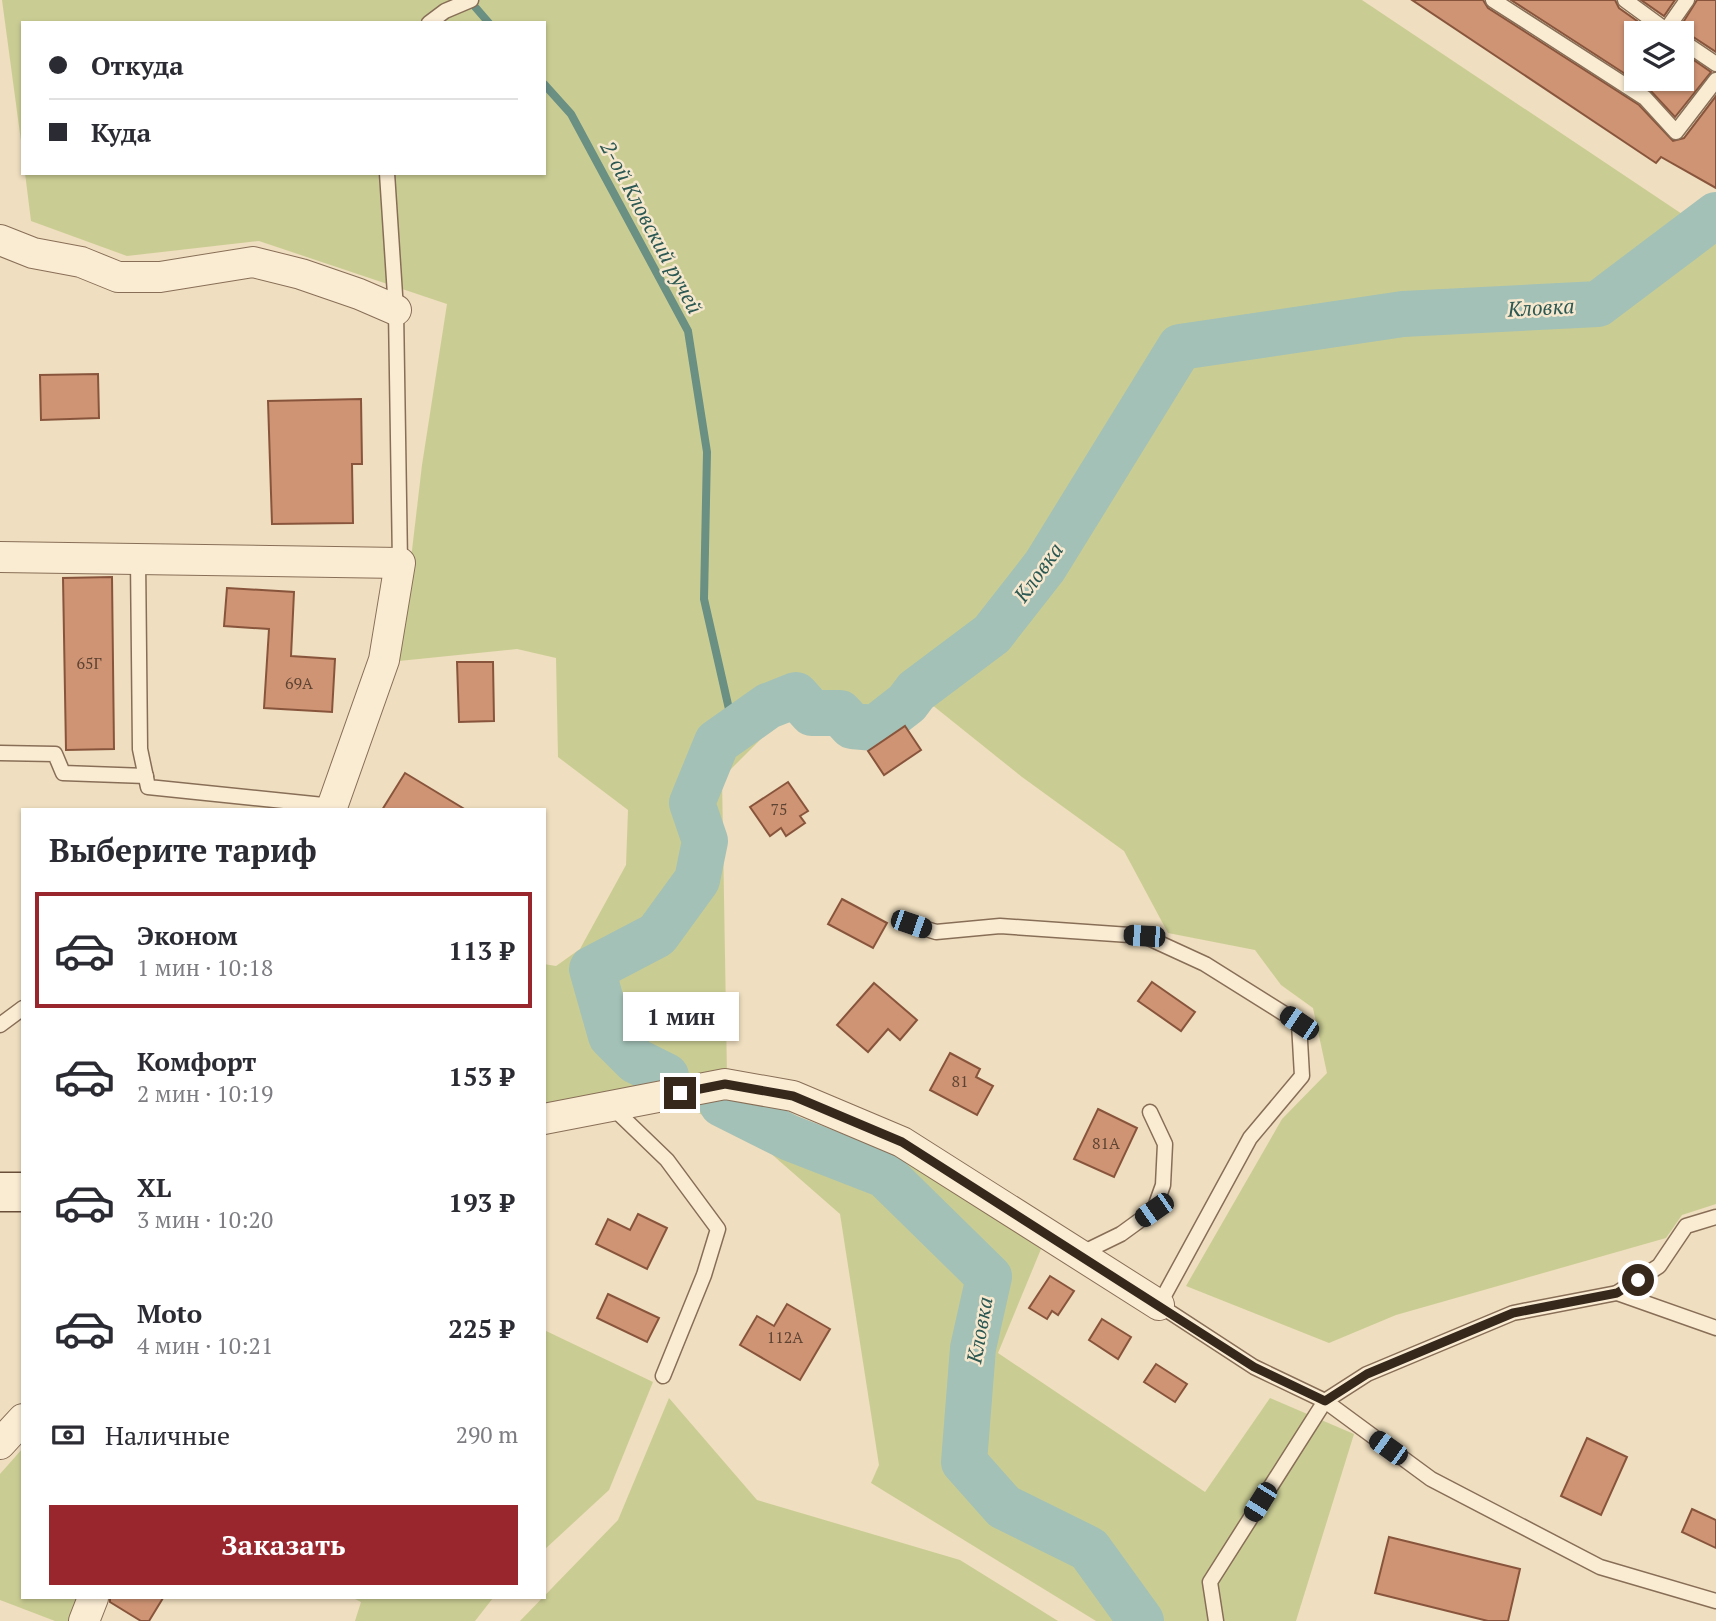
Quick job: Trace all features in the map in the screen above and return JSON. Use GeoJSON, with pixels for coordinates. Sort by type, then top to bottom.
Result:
{"type":"FeatureCollection","features":[{"type":"Feature","properties":{"kind":"street"},"geometry":{"type":"LineString","coordinates":[[0,240],[33,253],[81,262],[118,277],[160,277],[253,262],[324,282],[396,310]]}},
{"type":"Feature","properties":{"kind":"street"},"geometry":{"type":"LineString","coordinates":[[0,557],[400,563],[384,660],[332,808]]}},
{"type":"Feature","properties":{"kind":"street"},"geometry":{"type":"LineString","coordinates":[[546,1119],[725,1084],[793,1096],[902,1142],[1160,1305]]}},
{"type":"Feature","properties":{"kind":"street"},"geometry":{"type":"LineString","coordinates":[[0,1192],[21,1192]]}},
{"type":"Feature","properties":{"kind":"street"},"geometry":{"type":"LineString","coordinates":[[0,1444],[21,1421]]}},
{"type":"Feature","properties":{"kind":"street"},"geometry":{"type":"LineString","coordinates":[[84,1621],[93,1599]]}},
{"type":"Feature","properties":{"kind":"lane"},"geometry":{"type":"LineString","coordinates":[[431,21],[445,10],[471,0]]}},
{"type":"Feature","properties":{"kind":"lane"},"geometry":{"type":"LineString","coordinates":[[1493,0],[1645,99],[1676,132],[1716,80]]}},
{"type":"Feature","properties":{"kind":"lane"},"geometry":{"type":"LineString","coordinates":[[1625,0],[1653,21]]}},
{"type":"Feature","properties":{"kind":"lane"},"geometry":{"type":"LineString","coordinates":[[1675,21],[1687,0]]}},
{"type":"Feature","properties":{"kind":"lane"},"geometry":{"type":"LineString","coordinates":[[1694,49],[1716,64]]}},
{"type":"Feature","properties":{"kind":"lane"},"geometry":{"type":"LineString","coordinates":[[387,175],[396,310],[400,563]]}},
{"type":"Feature","properties":{"kind":"lane"},"geometry":{"type":"LineString","coordinates":[[138,558],[140,749],[148,787],[332,808]]}},
{"type":"Feature","properties":{"kind":"lane"},"geometry":{"type":"LineString","coordinates":[[0,753],[55,754],[63,773],[145,776]]}},
{"type":"Feature","properties":{"kind":"lane"},"geometry":{"type":"LineString","coordinates":[[911,924],[936,932],[1000,926],[1144,936],[1205,964],[1299,1023],[1302,1076],[1250,1138],[1160,1305],[1254,1367],[1325,1401],[1431,1479],[1600,1567],[1716,1601]]}},
{"type":"Feature","properties":{"kind":"lane"},"geometry":{"type":"LineString","coordinates":[[0,1025],[21,1009]]}},
{"type":"Feature","properties":{"kind":"lane"},"geometry":{"type":"LineString","coordinates":[[612,1107],[667,1160],[718,1229],[704,1275],[663,1376]]}},
{"type":"Feature","properties":{"kind":"lane"},"geometry":{"type":"LineString","coordinates":[[1079,1254],[1121,1234],[1154,1210],[1163,1185],[1165,1144],[1150,1112]]}},
{"type":"Feature","properties":{"kind":"lane"},"geometry":{"type":"LineString","coordinates":[[1216,1621],[1210,1582],[1325,1401],[1367,1374],[1513,1313],[1617,1293],[1658,1266],[1686,1226],[1716,1217]]}},
{"type":"Feature","properties":{"kind":"lane"},"geometry":{"type":"LineString","coordinates":[[1617,1293],[1716,1328]]}},
{"type":"Feature","properties":{"kind":"green space"},"geometry":{"type":"Polygon","coordinates":[[[2,0],[1362,0],[1682,214],[1716,201],[1716,1204],[1682,1215],[1666,1238],[1396,1315],[1329,1343],[1186,1286],[1282,1119],[1327,1073],[1313,1008],[1281,985],[1255,950],[1168,933],[1124,851],[1022,777],[926,700],[876,736],[826,730],[787,713],[722,778],[727,1075],[546,1109],[546,964],[556,966],[580,949],[626,865],[628,810],[558,757],[556,658],[517,649],[399,661],[422,465],[447,304],[259,241],[127,256],[31,221],[25,175],[546,175],[546,21],[21,21],[21,141],[2,0]]]}},
{"type":"Feature","properties":{"kind":"green space"},"geometry":{"type":"Polygon","coordinates":[[[742,1096],[925,1166],[1041,1249],[998,1353],[1205,1492],[1270,1398],[1354,1434],[1296,1621],[1096,1621],[871,1483],[879,1465],[840,1214],[751,1136],[696,1112],[742,1096]]]}},
{"type":"Feature","properties":{"kind":"green space"},"geometry":{"type":"Polygon","coordinates":[[[546,1331],[653,1382],[609,1490],[546,1548],[546,1331]]]}},
{"type":"Feature","properties":{"kind":"green space"},"geometry":{"type":"Polygon","coordinates":[[[669,1398],[757,1500],[960,1560],[1058,1621],[520,1621],[541,1599],[546,1599],[546,1594],[618,1520],[669,1398]]]}},
{"type":"Feature","properties":{"kind":"green space"},"geometry":{"type":"Polygon","coordinates":[[[21,1450],[21,1599],[80,1599],[74,1621],[55,1621],[0,1600],[0,1474],[21,1450]]]}},
{"type":"Feature","properties":{"kind":"green space"},"geometry":{"type":"Polygon","coordinates":[[[355,1599],[492,1599],[475,1621],[355,1621],[361,1602],[355,1599]]]}},
{"type":"Feature","properties":{"kind":"building"},"geometry":{"type":"Polygon","coordinates":[[[1412,0],[1483,0],[1488,8],[1639,105],[1673,141],[1684,138],[1716,96],[1716,188],[1661,157],[1656,163],[1412,0]]]}},
{"type":"Feature","properties":{"kind":"building"},"geometry":{"type":"Polygon","coordinates":[[[1511,0],[1615,0],[1619,8],[1637,21],[1624,21],[1624,73],[1511,0]]]}},
{"type":"Feature","properties":{"kind":"building"},"geometry":{"type":"Polygon","coordinates":[[[1641,0],[1675,0],[1664,16],[1641,0]]]}},
{"type":"Feature","properties":{"kind":"building"},"geometry":{"type":"Polygon","coordinates":[[[1697,0],[1716,0],[1716,52],[1694,38],[1694,21],[1684,21],[1697,0]]]}},
{"type":"Feature","properties":{"kind":"building"},"geometry":{"type":"Polygon","coordinates":[[[1694,60],[1711,72],[1675,117],[1651,91],[1694,91],[1694,60]]]}},
{"type":"Feature","properties":{"kind":"building"},"geometry":{"type":"Polygon","coordinates":[[[98,374],[99,418],[41,420],[40,375],[98,374]]]}},
{"type":"Feature","properties":{"kind":"building"},"geometry":{"type":"Polygon","coordinates":[[[361,399],[362,464],[352,464],[353,523],[272,524],[268,401],[361,399]]]}},
{"type":"Feature","properties":{"kind":"building"},"geometry":{"type":"Polygon","coordinates":[[[112,577],[114,749],[66,750],[63,578],[112,577]]]}},
{"type":"Feature","properties":{"kind":"building"},"geometry":{"type":"Polygon","coordinates":[[[227,588],[294,592],[291,656],[335,659],[332,712],[264,708],[269,629],[224,626],[227,588]]]}},
{"type":"Feature","properties":{"kind":"building"},"geometry":{"type":"Polygon","coordinates":[[[457,662],[493,662],[494,721],[459,722],[457,662]]]}},
{"type":"Feature","properties":{"kind":"building"},"geometry":{"type":"Polygon","coordinates":[[[905,726],[921,750],[884,775],[868,751],[905,726]]]}},
{"type":"Feature","properties":{"kind":"building"},"geometry":{"type":"Polygon","coordinates":[[[405,773],[463,808],[383,808],[405,773]]]}},
{"type":"Feature","properties":{"kind":"building"},"geometry":{"type":"Polygon","coordinates":[[[788,782],[808,811],[800,816],[805,823],[786,836],[781,828],[770,836],[750,807],[788,782]]]}},
{"type":"Feature","properties":{"kind":"building"},"geometry":{"type":"Polygon","coordinates":[[[842,899],[887,923],[873,948],[828,924],[842,899]]]}},
{"type":"Feature","properties":{"kind":"building"},"geometry":{"type":"Polygon","coordinates":[[[1152,982],[1195,1012],[1181,1031],[1138,1001],[1152,982]]]}},
{"type":"Feature","properties":{"kind":"building"},"geometry":{"type":"Polygon","coordinates":[[[874,983],[917,1020],[900,1040],[888,1029],[868,1052],[837,1025],[874,983]]]}},
{"type":"Feature","properties":{"kind":"building"},"geometry":{"type":"Polygon","coordinates":[[[950,1053],[980,1069],[976,1077],[993,1086],[977,1115],[930,1090],[950,1053]]]}},
{"type":"Feature","properties":{"kind":"building"},"geometry":{"type":"Polygon","coordinates":[[[1098,1109],[1137,1128],[1114,1177],[1074,1159],[1098,1109]]]}},
{"type":"Feature","properties":{"kind":"building"},"geometry":{"type":"Polygon","coordinates":[[[638,1214],[667,1228],[647,1269],[596,1244],[608,1219],[630,1230],[638,1214]]]}},
{"type":"Feature","properties":{"kind":"building"},"geometry":{"type":"Polygon","coordinates":[[[1050,1276],[1074,1291],[1058,1315],[1052,1311],[1047,1319],[1029,1308],[1050,1276]]]}},
{"type":"Feature","properties":{"kind":"building"},"geometry":{"type":"Polygon","coordinates":[[[608,1294],[659,1318],[647,1342],[597,1318],[608,1294]]]}},
{"type":"Feature","properties":{"kind":"building"},"geometry":{"type":"Polygon","coordinates":[[[787,1304],[830,1329],[800,1380],[740,1345],[757,1316],[774,1326],[787,1304]]]}},
{"type":"Feature","properties":{"kind":"building"},"geometry":{"type":"Polygon","coordinates":[[[1102,1319],[1131,1337],[1118,1359],[1089,1340],[1102,1319]]]}},
{"type":"Feature","properties":{"kind":"building"},"geometry":{"type":"Polygon","coordinates":[[[1156,1364],[1187,1384],[1175,1402],[1144,1382],[1156,1364]]]}},
{"type":"Feature","properties":{"kind":"building"},"geometry":{"type":"Polygon","coordinates":[[[1587,1438],[1627,1457],[1601,1515],[1561,1496],[1587,1438]]]}},
{"type":"Feature","properties":{"kind":"building"},"geometry":{"type":"Polygon","coordinates":[[[1692,1509],[1716,1520],[1716,1548],[1682,1532],[1692,1509]]]}},
{"type":"Feature","properties":{"kind":"building"},"geometry":{"type":"Polygon","coordinates":[[[1389,1537],[1520,1569],[1508,1621],[1488,1621],[1375,1593],[1389,1537]]]}},
{"type":"Feature","properties":{"kind":"building"},"geometry":{"type":"Polygon","coordinates":[[[110,1599],[162,1599],[149,1621],[141,1621],[110,1602],[110,1599]]]}},
{"type":"Feature","properties":{"kind":"waterway","name":"2-ой Кловский ручей"},"geometry":{"type":"LineString","coordinates":[[469,0],[487,21]]}},
{"type":"Feature","properties":{"kind":"waterway","name":"2-ой Кловский ручей"},"geometry":{"type":"LineString","coordinates":[[546,86],[571,114],[688,331],[707,452],[704,599],[734,731]]}},
{"type":"Feature","properties":{"kind":"waterway","name":"Кловка"},"geometry":{"type":"LineString","coordinates":[[666,1076],[636,1061],[611,1036],[592,969],[657,935],[697,880],[705,841],[692,803],[717,742],[768,706],[796,695],[812,713],[840,713],[852,726],[875,728],[907,703],[916,691],[992,634],[1045,566],[1180,347],[1403,314],[1598,304],[1716,215]]}},
{"type":"Feature","properties":{"kind":"waterway","name":"Кловка"},"geometry":{"type":"LineString","coordinates":[[722,1104],[790,1138],[885,1175],[989,1277],[973,1348],[964,1462],[1004,1507],[1089,1549],[1141,1621]]}},
{"type":"Feature","properties":{"kind":"route"},"geometry":{"type":"LineString","coordinates":[[680,1093],[725,1084],[793,1096],[902,1142],[1254,1367],[1325,1401],[1367,1374],[1513,1313],[1617,1293],[1638,1280]]}}]}
